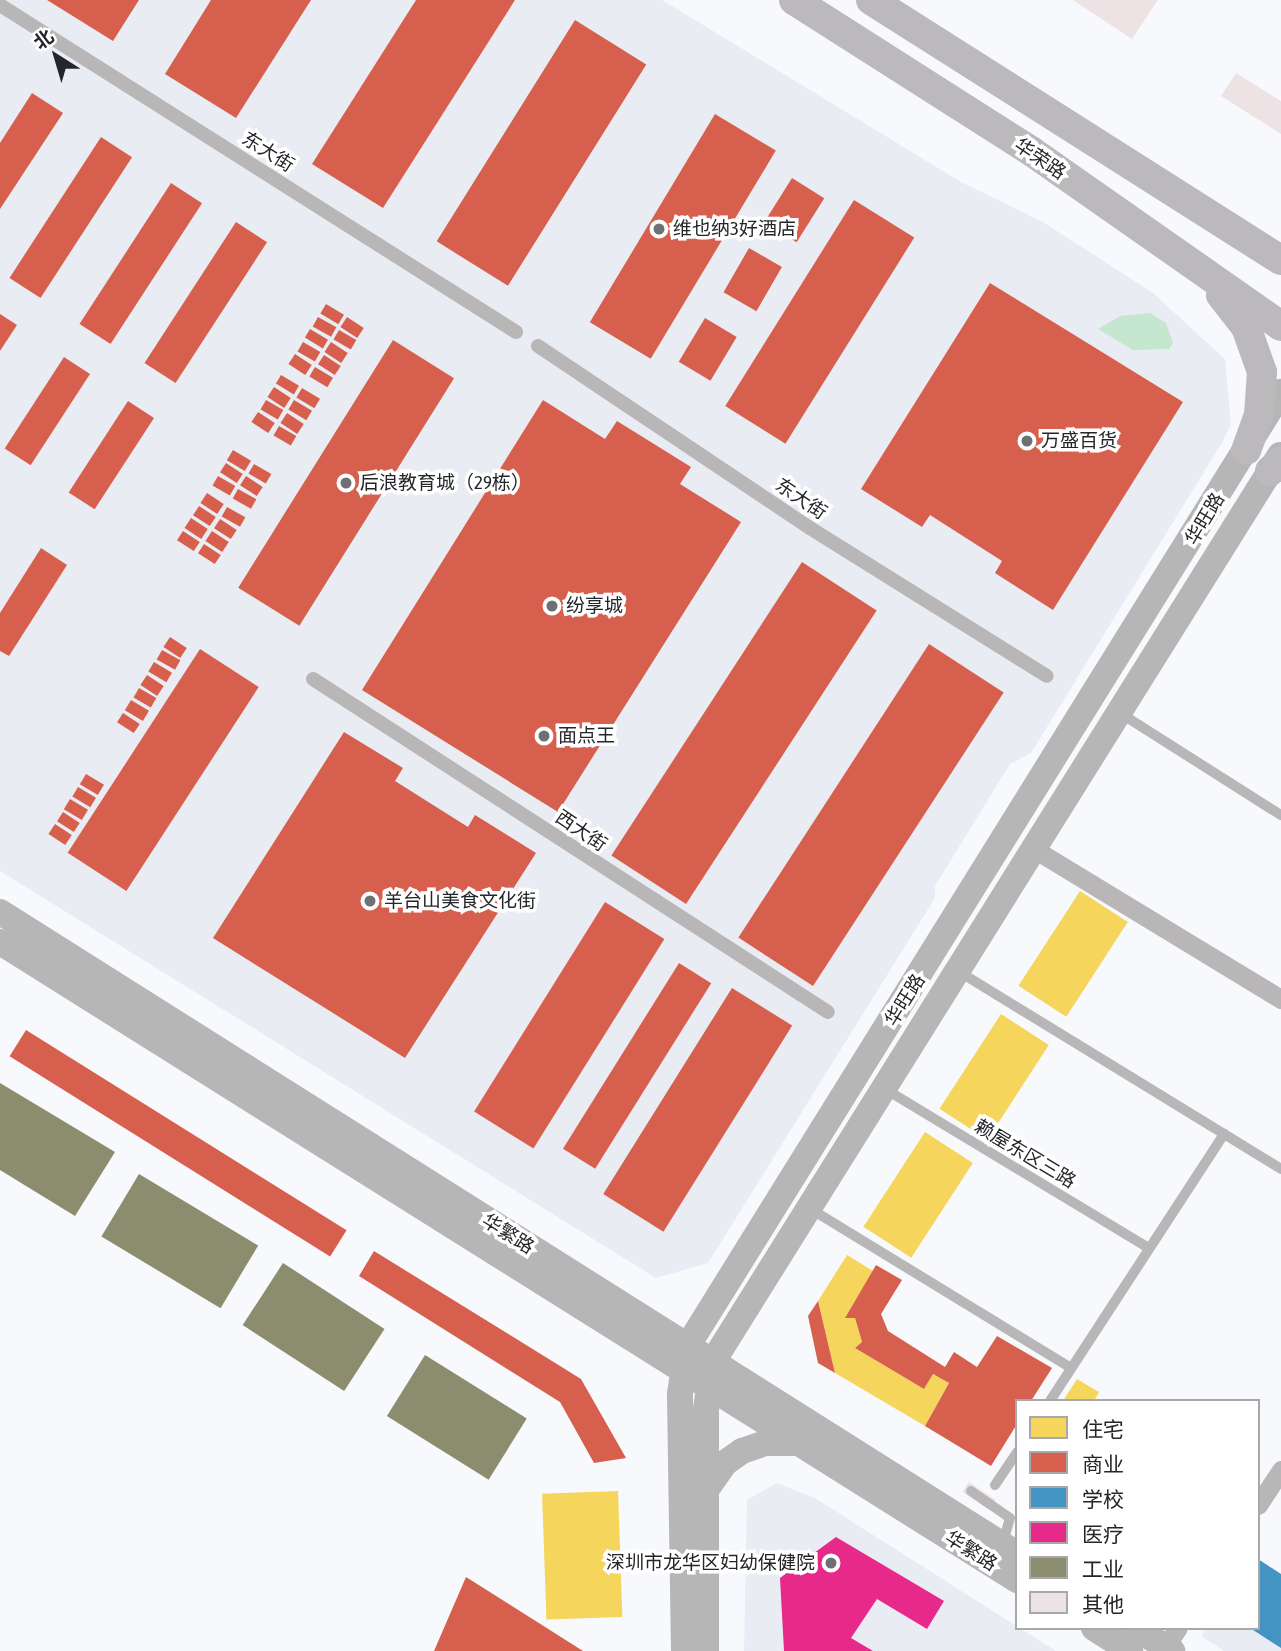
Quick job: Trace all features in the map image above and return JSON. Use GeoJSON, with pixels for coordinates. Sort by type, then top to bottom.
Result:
{"type":"FeatureCollection","features":[{"type":"Feature","properties":{"kind":"main road","name":"华荣路"},"geometry":{"type":"LineString","coordinates":[[794,0],[1031,152],[1281,326]]}},
{"type":"Feature","properties":{"kind":"main road"},"geometry":{"type":"LineString","coordinates":[[871,0],[1281,260]]}},
{"type":"Feature","properties":{"kind":"main road"},"geometry":{"type":"LineString","coordinates":[[1226,225],[1281,235]]}},
{"type":"Feature","properties":{"kind":"main road"},"geometry":{"type":"LineString","coordinates":[[1201,271],[1246,327],[1262,372],[1259,415],[1246,450]]}},
{"type":"Feature","properties":{"kind":"main road","name":"华旺路"},"geometry":{"type":"LineString","coordinates":[[683,1358],[1281,392]]}},
{"type":"Feature","properties":{"kind":"main road","name":"华旺路"},"geometry":{"type":"LineString","coordinates":[[710,1375],[809,1208],[1277,462]]}},
{"type":"Feature","properties":{"kind":"main road","name":"华繁路"},"geometry":{"type":"LineString","coordinates":[[0,912],[683,1358]]}},
{"type":"Feature","properties":{"kind":"main road","name":"华繁路"},"geometry":{"type":"LineString","coordinates":[[0,942],[710,1375],[1009,1549]]}},
{"type":"Feature","properties":{"kind":"main road"},"geometry":{"type":"LineString","coordinates":[[683,1358],[684,1651]]}},
{"type":"Feature","properties":{"kind":"main road"},"geometry":{"type":"LineString","coordinates":[[706,1651],[706,1490],[710,1375]]}},
{"type":"Feature","properties":{"kind":"main road","name":"华繁路"},"geometry":{"type":"LineString","coordinates":[[710,1375],[798,1443],[1015,1579]]}},
{"type":"Feature","properties":{"kind":"main road"},"geometry":{"type":"LineString","coordinates":[[706,1490],[725,1463],[742,1451],[765,1443],[798,1443]]}},
{"type":"Feature","properties":{"kind":"main road"},"geometry":{"type":"LineString","coordinates":[[1115,1640],[1171,1642]]}},
{"type":"Feature","properties":{"kind":"street","name":"东大街"},"geometry":{"type":"LineString","coordinates":[[0,5],[516,332]]}},
{"type":"Feature","properties":{"kind":"street","name":"东大街"},"geometry":{"type":"LineString","coordinates":[[538,346],[810,528],[1047,676]]}},
{"type":"Feature","properties":{"kind":"street","name":"西大街"},"geometry":{"type":"LineString","coordinates":[[313,679],[828,1012]]}},
{"type":"Feature","properties":{"kind":"street"},"geometry":{"type":"LineString","coordinates":[[1034,849],[1281,999]]}},
{"type":"Feature","properties":{"kind":"street"},"geometry":{"type":"LineString","coordinates":[[1260,1502],[1281,1471]]}},
{"type":"Feature","properties":{"kind":"lane"},"geometry":{"type":"LineString","coordinates":[[1119,713],[1281,816]]}},
{"type":"Feature","properties":{"kind":"lane"},"geometry":{"type":"LineString","coordinates":[[958,971],[1281,1169]]}},
{"type":"Feature","properties":{"kind":"lane","name":"赖屋东区三路"},"geometry":{"type":"LineString","coordinates":[[884,1088],[1149,1248]]}},
{"type":"Feature","properties":{"kind":"lane"},"geometry":{"type":"LineString","coordinates":[[1051,1399],[1224,1134]]}},
{"type":"Feature","properties":{"kind":"lane"},"geometry":{"type":"LineString","coordinates":[[809,1208],[1071,1368]]}},
{"type":"Feature","properties":{"kind":"lane"},"geometry":{"type":"LineString","coordinates":[[995,1485],[1015,1455]]}},
{"type":"Feature","properties":{"kind":"lane"},"geometry":{"type":"LineString","coordinates":[[971,1491],[1010,1518],[1009,1549]]}},
{"type":"Feature","properties":{"kind":"shaded area"},"geometry":{"type":"Polygon","coordinates":[[[0,0],[662,0],[961,182],[1043,222],[1153,293],[1225,359],[1231,424],[1223,441],[1031,753],[1010,764],[935,886],[935,898],[708,1263],[656,1278],[0,871],[0,0]]]}},
{"type":"Feature","properties":{"kind":"shaded area","name":"深圳市龙华区妇幼保健院"},"geometry":{"type":"Polygon","coordinates":[[[777,1483],[815,1498],[1015,1625],[1015,1630],[1023,1630],[1056,1651],[744,1651],[747,1500],[777,1483]]]}},
{"type":"Feature","properties":{"kind":"shaded area"},"geometry":{"type":"Polygon","coordinates":[[[1281,1574],[1281,1651],[1224,1651],[1201,1636],[1205,1630],[1260,1630],[1260,1623],[1281,1574]]]}},
{"type":"Feature","properties":{"kind":"green space"},"geometry":{"type":"Polygon","coordinates":[[[1150,313],[1166,323],[1173,343],[1169,349],[1133,350],[1098,329],[1120,316],[1150,313]]]}},
{"type":"Feature","properties":{"kind":"building: 住宅"},"geometry":{"type":"Polygon","coordinates":[[[1080,891],[1128,922],[1066,1017],[1018,986],[1080,891]]]}},
{"type":"Feature","properties":{"kind":"building: 住宅"},"geometry":{"type":"Polygon","coordinates":[[[1001,1014],[1049,1045],[987,1140],[939,1109],[1001,1014]]]}},
{"type":"Feature","properties":{"kind":"building: 住宅"},"geometry":{"type":"Polygon","coordinates":[[[925,1132],[973,1163],[911,1258],[863,1227],[925,1132]]]}},
{"type":"Feature","properties":{"kind":"building: 住宅"},"geometry":{"type":"Polygon","coordinates":[[[847,1255],[873,1271],[845,1318],[855,1318],[862,1342],[855,1348],[924,1389],[933,1374],[949,1383],[925,1426],[835,1373],[818,1301],[847,1255]]]}},
{"type":"Feature","properties":{"kind":"building: 住宅"},"geometry":{"type":"Polygon","coordinates":[[[1077,1379],[1099,1392],[1095,1399],[1064,1399],[1077,1379]]]}},
{"type":"Feature","properties":{"kind":"building: 住宅"},"geometry":{"type":"Polygon","coordinates":[[[618,1491],[622,1617],[546,1620],[542,1494],[618,1491]]]}},
{"type":"Feature","properties":{"kind":"building: 商业"},"geometry":{"type":"Polygon","coordinates":[[[47,0],[139,0],[113,41],[47,0]]]}},
{"type":"Feature","properties":{"kind":"building: 商业"},"geometry":{"type":"Polygon","coordinates":[[[211,0],[311,0],[236,118],[165,74],[211,0]]]}},
{"type":"Feature","properties":{"kind":"building: 商业"},"geometry":{"type":"Polygon","coordinates":[[[416,0],[515,0],[383,208],[312,164],[416,0]]]}},
{"type":"Feature","properties":{"kind":"building: 商业"},"geometry":{"type":"Polygon","coordinates":[[[575,20],[646,65],[508,286],[437,241],[575,20]]]}},
{"type":"Feature","properties":{"kind":"building: 商业"},"geometry":{"type":"Polygon","coordinates":[[[32,93],[63,113],[0,209],[0,143],[32,93]]]}},
{"type":"Feature","properties":{"kind":"building: 商业"},"geometry":{"type":"Polygon","coordinates":[[[715,114],[776,151],[651,359],[590,322],[715,114]]]}},
{"type":"Feature","properties":{"kind":"building: 商业"},"geometry":{"type":"Polygon","coordinates":[[[101,137],[132,157],[41,298],[10,278],[101,137]]]}},
{"type":"Feature","properties":{"kind":"building: 商业"},"geometry":{"type":"Polygon","coordinates":[[[792,178],[824,198],[797,242],[764,222],[792,178]]]}},
{"type":"Feature","properties":{"kind":"building: 商业"},"geometry":{"type":"Polygon","coordinates":[[[171,183],[202,203],[111,344],[80,324],[171,183]]]}},
{"type":"Feature","properties":{"kind":"building: 商业"},"geometry":{"type":"Polygon","coordinates":[[[854,200],[914,238],[785,444],[725,406],[854,200]]]}},
{"type":"Feature","properties":{"kind":"building: 商业"},"geometry":{"type":"Polygon","coordinates":[[[236,222],[267,242],[176,383],[145,363],[236,222]]]}},
{"type":"Feature","properties":{"kind":"building: 商业"},"geometry":{"type":"Polygon","coordinates":[[[749,248],[782,267],[756,311],[724,292],[749,248]]]}},
{"type":"Feature","properties":{"kind":"building: 商业"},"geometry":{"type":"Polygon","coordinates":[[[990,283],[1183,402],[1053,610],[995,573],[1002,561],[930,515],[922,527],[861,489],[990,283]]]}},
{"type":"Feature","properties":{"kind":"building: 商业"},"geometry":{"type":"Polygon","coordinates":[[[326,304],[344,315],[338,324],[320,313],[326,304]]]}},
{"type":"Feature","properties":{"kind":"building: 商业"},"geometry":{"type":"Polygon","coordinates":[[[0,314],[17,325],[0,351],[0,314]]]}},
{"type":"Feature","properties":{"kind":"building: 商业"},"geometry":{"type":"Polygon","coordinates":[[[318,317],[336,327],[331,337],[313,327],[318,317]]]}},
{"type":"Feature","properties":{"kind":"building: 商业"},"geometry":{"type":"Polygon","coordinates":[[[347,317],[364,328],[357,338],[340,327],[347,317]]]}},
{"type":"Feature","properties":{"kind":"building: 商业"},"geometry":{"type":"Polygon","coordinates":[[[705,318],[737,337],[710,381],[679,362],[705,318]]]}},
{"type":"Feature","properties":{"kind":"building: 商业"},"geometry":{"type":"Polygon","coordinates":[[[310,329],[328,340],[323,348],[305,338],[310,329]]]}},
{"type":"Feature","properties":{"kind":"building: 商业"},"geometry":{"type":"Polygon","coordinates":[[[339,330],[356,340],[351,350],[334,340],[339,330]]]}},
{"type":"Feature","properties":{"kind":"building: 商业","name":"后浪教育城（29栋）"},"geometry":{"type":"Polygon","coordinates":[[[393,340],[454,378],[299,626],[238,588],[393,340]]]}},
{"type":"Feature","properties":{"kind":"building: 商业"},"geometry":{"type":"Polygon","coordinates":[[[303,342],[320,352],[315,362],[298,352],[303,342]]]}},
{"type":"Feature","properties":{"kind":"building: 商业"},"geometry":{"type":"Polygon","coordinates":[[[331,342],[348,353],[341,363],[324,352],[331,342]]]}},
{"type":"Feature","properties":{"kind":"building: 商业"},"geometry":{"type":"Polygon","coordinates":[[[295,354],[312,365],[305,375],[288,364],[295,354]]]}},
{"type":"Feature","properties":{"kind":"building: 商业"},"geometry":{"type":"Polygon","coordinates":[[[324,355],[341,366],[335,375],[318,364],[324,355]]]}},
{"type":"Feature","properties":{"kind":"building: 商业"},"geometry":{"type":"Polygon","coordinates":[[[64,357],[90,374],[31,465],[5,448],[64,357]]]}},
{"type":"Feature","properties":{"kind":"building: 商业"},"geometry":{"type":"Polygon","coordinates":[[[315,367],[333,378],[327,387],[309,376],[315,367]]]}},
{"type":"Feature","properties":{"kind":"building: 商业"},"geometry":{"type":"Polygon","coordinates":[[[281,375],[299,386],[294,394],[276,384],[281,375]]]}},
{"type":"Feature","properties":{"kind":"building: 商业"},"geometry":{"type":"Polygon","coordinates":[[[274,387],[291,398],[284,408],[267,397],[274,387]]]}},
{"type":"Feature","properties":{"kind":"building: 商业"},"geometry":{"type":"Polygon","coordinates":[[[302,388],[320,399],[314,408],[296,397],[302,388]]]}},
{"type":"Feature","properties":{"kind":"building: 商业"},"geometry":{"type":"Polygon","coordinates":[[[266,400],[283,410],[278,420],[260,410],[266,400]]]}},
{"type":"Feature","properties":{"kind":"building: 商业"},"geometry":{"type":"Polygon","coordinates":[[[294,400],[312,411],[306,420],[288,409],[294,400]]]}},
{"type":"Feature","properties":{"kind":"building: 商业"},"geometry":{"type":"Polygon","coordinates":[[[543,400],[605,439],[617,421],[691,467],[680,484],[741,522],[558,812],[362,690],[543,400]]]}},
{"type":"Feature","properties":{"kind":"building: 商业"},"geometry":{"type":"Polygon","coordinates":[[[128,401],[154,418],[95,509],[69,492],[128,401]]]}},
{"type":"Feature","properties":{"kind":"building: 商业"},"geometry":{"type":"Polygon","coordinates":[[[258,412],[275,423],[268,433],[251,422],[258,412]]]}},
{"type":"Feature","properties":{"kind":"building: 商业"},"geometry":{"type":"Polygon","coordinates":[[[287,413],[304,424],[297,434],[280,423],[287,413]]]}},
{"type":"Feature","properties":{"kind":"building: 商业"},"geometry":{"type":"Polygon","coordinates":[[[279,426],[296,436],[291,446],[274,436],[279,426]]]}},
{"type":"Feature","properties":{"kind":"building: 商业"},"geometry":{"type":"Polygon","coordinates":[[[233,450],[251,461],[245,471],[227,460],[233,450]]]}},
{"type":"Feature","properties":{"kind":"building: 商业"},"geometry":{"type":"Polygon","coordinates":[[[226,463],[243,474],[237,483],[220,472],[226,463]]]}},
{"type":"Feature","properties":{"kind":"building: 商业"},"geometry":{"type":"Polygon","coordinates":[[[254,464],[271,474],[266,484],[248,474],[254,464]]]}},
{"type":"Feature","properties":{"kind":"building: 商业"},"geometry":{"type":"Polygon","coordinates":[[[218,476],[235,486],[230,496],[212,486],[218,476]]]}},
{"type":"Feature","properties":{"kind":"building: 商业"},"geometry":{"type":"Polygon","coordinates":[[[246,476],[263,487],[257,496],[240,485],[246,476]]]}},
{"type":"Feature","properties":{"kind":"building: 商业"},"geometry":{"type":"Polygon","coordinates":[[[238,489],[256,499],[251,509],[233,499],[238,489]]]}},
{"type":"Feature","properties":{"kind":"building: 商业"},"geometry":{"type":"Polygon","coordinates":[[[207,493],[224,504],[217,514],[200,503],[207,493]]]}},
{"type":"Feature","properties":{"kind":"building: 商业"},"geometry":{"type":"Polygon","coordinates":[[[199,506],[216,517],[210,526],[193,515],[199,506]]]}},
{"type":"Feature","properties":{"kind":"building: 商业"},"geometry":{"type":"Polygon","coordinates":[[[227,507],[245,517],[240,527],[222,517],[227,507]]]}},
{"type":"Feature","properties":{"kind":"building: 商业"},"geometry":{"type":"Polygon","coordinates":[[[191,518],[208,529],[201,539],[184,528],[191,518]]]}},
{"type":"Feature","properties":{"kind":"building: 商业"},"geometry":{"type":"Polygon","coordinates":[[[220,519],[237,530],[231,539],[214,528],[220,519]]]}},
{"type":"Feature","properties":{"kind":"building: 商业"},"geometry":{"type":"Polygon","coordinates":[[[183,531],[200,542],[194,551],[177,540],[183,531]]]}},
{"type":"Feature","properties":{"kind":"building: 商业"},"geometry":{"type":"Polygon","coordinates":[[[212,531],[229,542],[222,552],[205,541],[212,531]]]}},
{"type":"Feature","properties":{"kind":"building: 商业"},"geometry":{"type":"Polygon","coordinates":[[[204,544],[221,555],[215,564],[198,553],[204,544]]]}},
{"type":"Feature","properties":{"kind":"building: 商业"},"geometry":{"type":"Polygon","coordinates":[[[41,548],[67,565],[9,656],[0,651],[0,613],[41,548]]]}},
{"type":"Feature","properties":{"kind":"building: 商业"},"geometry":{"type":"Polygon","coordinates":[[[802,562],[877,610],[686,904],[611,856],[802,562]]]}},
{"type":"Feature","properties":{"kind":"building: 商业"},"geometry":{"type":"Polygon","coordinates":[[[170,637],[187,648],[180,658],[163,647],[170,637]]]}},
{"type":"Feature","properties":{"kind":"building: 商业"},"geometry":{"type":"Polygon","coordinates":[[[929,644],[1004,692],[813,986],[738,938],[929,644]]]}},
{"type":"Feature","properties":{"kind":"building: 商业"},"geometry":{"type":"Polygon","coordinates":[[[200,649],[259,687],[126,891],[68,853],[200,649]]]}},
{"type":"Feature","properties":{"kind":"building: 商业"},"geometry":{"type":"Polygon","coordinates":[[[162,650],[180,660],[175,670],[157,660],[162,650]]]}},
{"type":"Feature","properties":{"kind":"building: 商业"},"geometry":{"type":"Polygon","coordinates":[[[154,662],[172,673],[166,682],[148,671],[154,662]]]}},
{"type":"Feature","properties":{"kind":"building: 商业"},"geometry":{"type":"Polygon","coordinates":[[[147,675],[164,686],[157,696],[140,685],[147,675]]]}},
{"type":"Feature","properties":{"kind":"building: 商业"},"geometry":{"type":"Polygon","coordinates":[[[139,688],[156,698],[151,708],[133,698],[139,688]]]}},
{"type":"Feature","properties":{"kind":"building: 商业"},"geometry":{"type":"Polygon","coordinates":[[[131,700],[149,711],[143,721],[125,710],[131,700]]]}},
{"type":"Feature","properties":{"kind":"building: 商业"},"geometry":{"type":"Polygon","coordinates":[[[123,713],[140,724],[134,733],[117,722],[123,713]]]}},
{"type":"Feature","properties":{"kind":"building: 商业"},"geometry":{"type":"Polygon","coordinates":[[[344,732],[403,768],[395,781],[468,827],[475,815],[536,853],[405,1058],[213,938],[344,732]]]}},
{"type":"Feature","properties":{"kind":"building: 商业"},"geometry":{"type":"Polygon","coordinates":[[[86,774],[104,785],[98,795],[80,784],[86,774]]]}},
{"type":"Feature","properties":{"kind":"building: 商业"},"geometry":{"type":"Polygon","coordinates":[[[78,787],[96,798],[90,807],[72,796],[78,787]]]}},
{"type":"Feature","properties":{"kind":"building: 商业"},"geometry":{"type":"Polygon","coordinates":[[[70,799],[88,810],[82,820],[64,809],[70,799]]]}},
{"type":"Feature","properties":{"kind":"building: 商业"},"geometry":{"type":"Polygon","coordinates":[[[63,812],[80,823],[74,832],[57,821],[63,812]]]}},
{"type":"Feature","properties":{"kind":"building: 商业"},"geometry":{"type":"Polygon","coordinates":[[[55,824],[72,835],[65,845],[48,834],[55,824]]]}},
{"type":"Feature","properties":{"kind":"building: 商业"},"geometry":{"type":"Polygon","coordinates":[[[605,902],[664,939],[533,1149],[474,1111],[605,902]]]}},
{"type":"Feature","properties":{"kind":"building: 商业"},"geometry":{"type":"Polygon","coordinates":[[[679,963],[711,983],[595,1169],[563,1149],[679,963]]]}},
{"type":"Feature","properties":{"kind":"building: 商业"},"geometry":{"type":"Polygon","coordinates":[[[732,988],[792,1026],[663,1232],[603,1194],[732,988]]]}},
{"type":"Feature","properties":{"kind":"building: 商业"},"geometry":{"type":"Polygon","coordinates":[[[26,1030],[347,1230],[330,1257],[10,1056],[26,1030]]]}},
{"type":"Feature","properties":{"kind":"building: 商业"},"geometry":{"type":"Polygon","coordinates":[[[374,1251],[581,1379],[626,1458],[594,1463],[560,1402],[359,1276],[374,1251]]]}},
{"type":"Feature","properties":{"kind":"building: 商业"},"geometry":{"type":"Polygon","coordinates":[[[876,1265],[902,1280],[881,1314],[888,1331],[945,1367],[954,1352],[977,1367],[997,1336],[1052,1368],[1032,1399],[1015,1399],[1015,1427],[991,1466],[925,1426],[949,1383],[933,1374],[924,1389],[855,1348],[862,1342],[855,1318],[845,1318],[876,1265]]]}},
{"type":"Feature","properties":{"kind":"building: 商业"},"geometry":{"type":"Polygon","coordinates":[[[818,1301],[835,1373],[818,1363],[808,1316],[818,1301]]]}},
{"type":"Feature","properties":{"kind":"building: 商业"},"geometry":{"type":"Polygon","coordinates":[[[466,1577],[583,1651],[434,1651],[466,1577]]]}},
{"type":"Feature","properties":{"kind":"building: 学校"},"geometry":{"type":"Polygon","coordinates":[[[1260,1560],[1281,1574],[1281,1648],[1253,1630],[1260,1630],[1260,1560]]]}},
{"type":"Feature","properties":{"kind":"building: 医疗"},"geometry":{"type":"Polygon","coordinates":[[[836,1537],[944,1601],[927,1629],[877,1599],[851,1638],[873,1651],[784,1651],[780,1578],[836,1537]]]}},
{"type":"Feature","properties":{"kind":"building: 工业"},"geometry":{"type":"Polygon","coordinates":[[[0,1083],[115,1152],[75,1216],[0,1170],[0,1083]]]}},
{"type":"Feature","properties":{"kind":"building: 工业"},"geometry":{"type":"Polygon","coordinates":[[[139,1174],[258,1246],[221,1308],[101,1237],[139,1174]]]}},
{"type":"Feature","properties":{"kind":"building: 工业"},"geometry":{"type":"Polygon","coordinates":[[[283,1263],[384,1329],[344,1391],[243,1325],[283,1263]]]}},
{"type":"Feature","properties":{"kind":"building: 工业"},"geometry":{"type":"Polygon","coordinates":[[[425,1355],[527,1419],[489,1480],[387,1416],[425,1355]]]}},
{"type":"Feature","properties":{"kind":"building: 其他"},"geometry":{"type":"Polygon","coordinates":[[[1073,0],[1158,0],[1132,39],[1073,0]]]}},
{"type":"Feature","properties":{"kind":"building: 其他"},"geometry":{"type":"Polygon","coordinates":[[[1236,73],[1281,101],[1281,134],[1221,96],[1236,73]]]}},
{"type":"Feature","properties":{"kind":"building: 其他"},"geometry":{"type":"Polygon","coordinates":[[[969,1482],[996,1500],[989,1510],[962,1492],[969,1482]]]}},
{"type":"Feature","properties":{"kind":"place","name":"维也纳3好酒店"},"geometry":{"type":"Point","coordinates":[659,229]}},
{"type":"Feature","properties":{"kind":"place","name":"万盛百货"},"geometry":{"type":"Point","coordinates":[1027,441]}},
{"type":"Feature","properties":{"kind":"place","name":"后浪教育城（29栋）"},"geometry":{"type":"Point","coordinates":[346,483]}},
{"type":"Feature","properties":{"kind":"place","name":"纷享城"},"geometry":{"type":"Point","coordinates":[552,606]}},
{"type":"Feature","properties":{"kind":"place","name":"面点王"},"geometry":{"type":"Point","coordinates":[544,736]}},
{"type":"Feature","properties":{"kind":"place","name":"羊台山美食文化街"},"geometry":{"type":"Point","coordinates":[370,901]}},
{"type":"Feature","properties":{"kind":"place","name":"深圳市龙华区妇幼保健院"},"geometry":{"type":"Point","coordinates":[831,1563]}}]}
